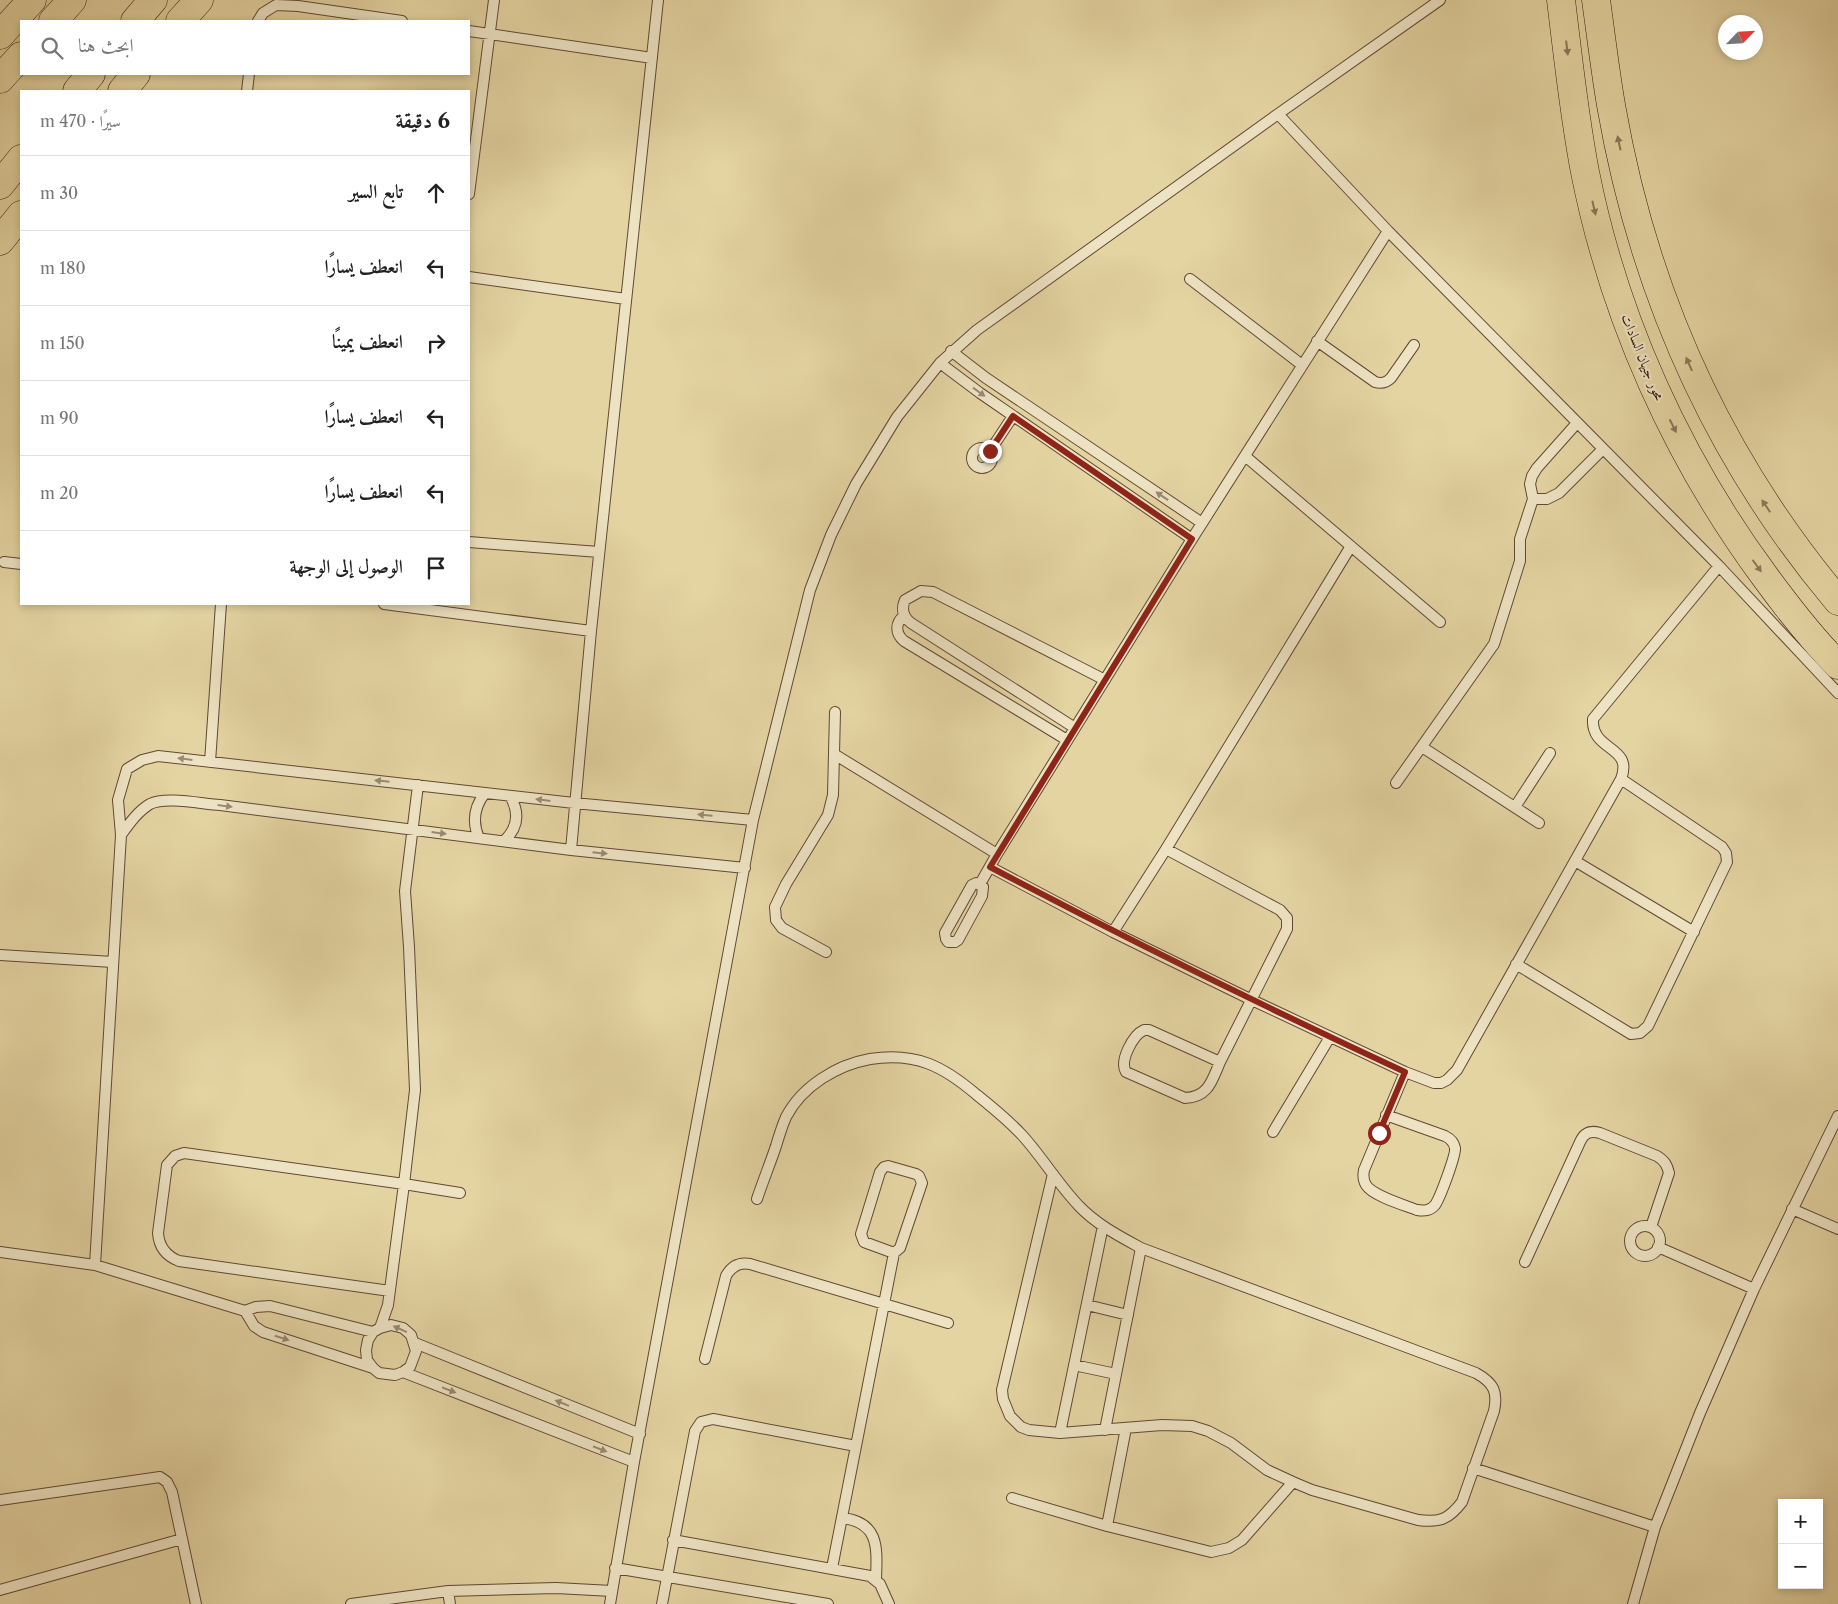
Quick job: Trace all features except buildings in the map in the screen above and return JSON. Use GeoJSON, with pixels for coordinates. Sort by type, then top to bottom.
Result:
{"type":"FeatureCollection","features":[{"type":"Feature","properties":{"kind":"main road"},"geometry":{"type":"LineString","coordinates":[[0,35],[32,0]]}},
{"type":"Feature","properties":{"kind":"main road"},"geometry":{"type":"LineString","coordinates":[[54,20],[72,0]]}},
{"type":"Feature","properties":{"kind":"main road"},"geometry":{"type":"LineString","coordinates":[[136,20],[153,0]]}},
{"type":"Feature","properties":{"kind":"main road"},"geometry":{"type":"LineString","coordinates":[[181,20],[199,0]]}},
{"type":"Feature","properties":{"kind":"main road","name":"محور جيهان السادات"},"geometry":{"type":"LineString","coordinates":[[1561,0],[1575,113],[1585,172],[1606,256],[1636,346],[1660,402],[1718,508],[1751,558],[1787,607],[1838,665]]}},
{"type":"Feature","properties":{"kind":"main road"},"geometry":{"type":"LineString","coordinates":[[1596,0],[1611,105],[1626,174],[1654,276],[1673,329],[1712,414],[1736,458],[1790,542],[1838,601]]}},
{"type":"Feature","properties":{"kind":"main road"},"geometry":{"type":"LineString","coordinates":[[0,79],[20,57]]}},
{"type":"Feature","properties":{"kind":"main road"},"geometry":{"type":"LineString","coordinates":[[78,90],[90,75]]}},
{"type":"Feature","properties":{"kind":"main road"},"geometry":{"type":"LineString","coordinates":[[123,90],[135,75]]}},
{"type":"Feature","properties":{"kind":"main road"},"geometry":{"type":"LineString","coordinates":[[0,185],[20,160]]}},
{"type":"Feature","properties":{"kind":"main road"},"geometry":{"type":"LineString","coordinates":[[0,241],[20,216]]}},
{"type":"Feature","properties":{"kind":"lane"},"geometry":{"type":"LineString","coordinates":[[470,186],[494,0]]}},
{"type":"Feature","properties":{"kind":"lane"},"geometry":{"type":"LineString","coordinates":[[571,850],[599,552],[658,0]]}},
{"type":"Feature","properties":{"kind":"lane"},"geometry":{"type":"LineString","coordinates":[[610,1604],[634,1462],[753,820],[810,590],[831,534],[856,484],[897,417],[951,351],[1278,114],[1440,0]]}},
{"type":"Feature","properties":{"kind":"lane"},"geometry":{"type":"LineString","coordinates":[[259,20],[263,13],[276,5],[298,6],[395,20]]}},
{"type":"Feature","properties":{"kind":"lane"},"geometry":{"type":"LineString","coordinates":[[470,31],[652,58]]}},
{"type":"Feature","properties":{"kind":"lane"},"geometry":{"type":"LineString","coordinates":[[247,90],[249,75]]}},
{"type":"Feature","properties":{"kind":"lane"},"geometry":{"type":"LineString","coordinates":[[1278,114],[1388,231],[1719,566],[1838,694]]}},
{"type":"Feature","properties":{"kind":"lane"},"geometry":{"type":"LineString","coordinates":[[980,884],[1192,539],[1388,231]]}},
{"type":"Feature","properties":{"kind":"lane"},"geometry":{"type":"LineString","coordinates":[[470,277],[626,299]]}},
{"type":"Feature","properties":{"kind":"lane"},"geometry":{"type":"LineString","coordinates":[[1190,280],[1302,365]]}},
{"type":"Feature","properties":{"kind":"lane"},"geometry":{"type":"LineString","coordinates":[[1317,340],[1379,383],[1388,382],[1414,345]]}},
{"type":"Feature","properties":{"kind":"lane"},"geometry":{"type":"LineString","coordinates":[[951,351],[994,383],[1202,523]]}},
{"type":"Feature","properties":{"kind":"lane"},"geometry":{"type":"LineString","coordinates":[[940,363],[1013,416],[1192,539]]}},
{"type":"Feature","properties":{"kind":"lane"},"geometry":{"type":"LineString","coordinates":[[990,451],[1013,416]]}},
{"type":"Feature","properties":{"kind":"lane"},"geometry":{"type":"LineString","coordinates":[[1396,783],[1494,644],[1520,561],[1522,532],[1533,499],[1531,492],[1532,476],[1577,423]]}},
{"type":"Feature","properties":{"kind":"lane"},"geometry":{"type":"LineString","coordinates":[[1533,499],[1547,499],[1559,493],[1603,449]]}},
{"type":"Feature","properties":{"kind":"lane"},"geometry":{"type":"LineString","coordinates":[[1245,456],[1440,622]]}},
{"type":"Feature","properties":{"kind":"lane"},"geometry":{"type":"LineString","coordinates":[[470,542],[599,552]]}},
{"type":"Feature","properties":{"kind":"lane"},"geometry":{"type":"LineString","coordinates":[[1113,932],[1166,849],[1350,546]]}},
{"type":"Feature","properties":{"kind":"lane"},"geometry":{"type":"LineString","coordinates":[[4,562],[20,564]]}},
{"type":"Feature","properties":{"kind":"lane"},"geometry":{"type":"LineString","coordinates":[[990,867],[1113,932],[1405,1072],[1434,1083],[1447,1080],[1453,1075],[1622,779],[1624,773],[1623,761],[1616,752],[1597,737],[1592,729],[1593,719],[1719,566]]}},
{"type":"Feature","properties":{"kind":"lane"},"geometry":{"type":"LineString","coordinates":[[1075,728],[911,624],[904,616],[903,605],[905,600],[921,592],[933,592],[1105,680]]}},
{"type":"Feature","properties":{"kind":"lane"},"geometry":{"type":"LineString","coordinates":[[210,762],[221,605]]}},
{"type":"Feature","properties":{"kind":"lane"},"geometry":{"type":"LineString","coordinates":[[404,605],[425,606],[591,631]]}},
{"type":"Feature","properties":{"kind":"lane"},"geometry":{"type":"LineString","coordinates":[[904,616],[898,623],[897,633],[900,637],[1068,740]]}},
{"type":"Feature","properties":{"kind":"lane"},"geometry":{"type":"LineString","coordinates":[[962,676],[970,662]]}},
{"type":"Feature","properties":{"kind":"lane"},"geometry":{"type":"LineString","coordinates":[[1014,708],[1022,694]]}},
{"type":"Feature","properties":{"kind":"lane"},"geometry":{"type":"LineString","coordinates":[[826,952],[782,928],[776,920],[775,907],[786,884],[832,806],[834,795],[834,712]]}},
{"type":"Feature","properties":{"kind":"lane"},"geometry":{"type":"LineString","coordinates":[[1422,747],[1539,822]]}},
{"type":"Feature","properties":{"kind":"lane"},"geometry":{"type":"LineString","coordinates":[[1515,807],[1550,753]]}},
{"type":"Feature","properties":{"kind":"lane"},"geometry":{"type":"LineString","coordinates":[[834,754],[997,854]]}},
{"type":"Feature","properties":{"kind":"lane"},"geometry":{"type":"LineString","coordinates":[[95,1265],[121,835],[118,800],[127,769],[142,760],[158,756],[574,803],[753,820]]}},
{"type":"Feature","properties":{"kind":"lane"},"geometry":{"type":"LineString","coordinates":[[1516,964],[1631,1034],[1640,1033],[1648,1026],[1727,862],[1726,853],[1722,847],[1622,779]]}},
{"type":"Feature","properties":{"kind":"lane"},"geometry":{"type":"LineString","coordinates":[[0,1252],[95,1265],[245,1311],[256,1307],[270,1306],[377,1330],[391,1325],[402,1328],[411,1335],[415,1343],[416,1351],[410,1367],[395,1375],[379,1373],[368,1360],[366,1350],[368,1340],[377,1330],[388,1306],[415,1090],[405,891],[418,785]]}},
{"type":"Feature","properties":{"kind":"lane"},"geometry":{"type":"LineString","coordinates":[[479,838],[476,831],[475,814],[477,806],[485,793]]}},
{"type":"Feature","properties":{"kind":"lane"},"geometry":{"type":"LineString","coordinates":[[504,841],[511,835],[517,819],[517,811],[510,796]]}},
{"type":"Feature","properties":{"kind":"lane"},"geometry":{"type":"LineString","coordinates":[[121,835],[138,813],[151,804],[163,800],[220,805],[571,850],[745,868]]}},
{"type":"Feature","properties":{"kind":"lane"},"geometry":{"type":"LineString","coordinates":[[1166,849],[1280,910],[1287,918],[1287,929],[1209,1086],[1203,1093],[1195,1097],[1185,1098],[1131,1075],[1123,1067],[1123,1061],[1137,1036],[1144,1030],[1150,1030],[1220,1062]]}},
{"type":"Feature","properties":{"kind":"lane"},"geometry":{"type":"LineString","coordinates":[[1575,862],[1694,932]]}},
{"type":"Feature","properties":{"kind":"lane"},"geometry":{"type":"LineString","coordinates":[[980,884],[983,887],[982,896],[958,940],[948,942],[945,932],[972,885],[980,884]]}},
{"type":"Feature","properties":{"kind":"lane"},"geometry":{"type":"LineString","coordinates":[[0,955],[113,962]]}},
{"type":"Feature","properties":{"kind":"lane"},"geometry":{"type":"LineString","coordinates":[[1273,1132],[1330,1037]]}},
{"type":"Feature","properties":{"kind":"lane"},"geometry":{"type":"LineString","coordinates":[[757,1199],[786,1118],[795,1102],[806,1090],[834,1071],[880,1057],[897,1057],[929,1063],[955,1076],[1000,1114],[1022,1136],[1091,1218],[1141,1248],[1476,1373],[1486,1379],[1494,1388],[1496,1400],[1494,1411],[1462,1502],[1454,1512],[1444,1519],[1431,1522],[1418,1520],[1312,1490],[1267,1470],[1230,1443],[1208,1431],[1192,1426],[1178,1424],[1060,1433],[1029,1430],[1022,1427],[1010,1416],[1005,1408],[1002,1390],[1053,1174]]}},
{"type":"Feature","properties":{"kind":"lane"},"geometry":{"type":"LineString","coordinates":[[1386,1115],[1446,1136],[1454,1144],[1455,1155],[1438,1200],[1430,1209],[1424,1211],[1417,1210],[1375,1192],[1366,1185],[1363,1177],[1386,1115],[1405,1072]]}},
{"type":"Feature","properties":{"kind":"lane"},"geometry":{"type":"LineString","coordinates":[[1633,1604],[1655,1527],[1700,1413],[1754,1289],[1838,1116]]}},
{"type":"Feature","properties":{"kind":"lane"},"geometry":{"type":"LineString","coordinates":[[1525,1262],[1580,1142],[1583,1136],[1588,1133],[1600,1133],[1657,1156],[1668,1166],[1669,1173],[1651,1227]]}},
{"type":"Feature","properties":{"kind":"lane"},"geometry":{"type":"LineString","coordinates":[[390,1291],[178,1262],[163,1250],[159,1239],[165,1172],[171,1160],[184,1153],[460,1193]]}},
{"type":"Feature","properties":{"kind":"lane"},"geometry":{"type":"LineString","coordinates":[[832,1568],[894,1253],[900,1248],[922,1183],[916,1174],[888,1166],[884,1167],[880,1172],[861,1234],[864,1242],[894,1253]]}},
{"type":"Feature","properties":{"kind":"lane"},"geometry":{"type":"LineString","coordinates":[[1792,1209],[1838,1229]]}},
{"type":"Feature","properties":{"kind":"lane"},"geometry":{"type":"LineString","coordinates":[[1060,1433],[1103,1226]]}},
{"type":"Feature","properties":{"kind":"lane"},"geometry":{"type":"LineString","coordinates":[[1645,1226],[1651,1227],[1659,1236],[1658,1247],[1650,1255],[1638,1255],[1631,1246],[1630,1241],[1634,1230],[1645,1226]]}},
{"type":"Feature","properties":{"kind":"lane"},"geometry":{"type":"LineString","coordinates":[[1658,1247],[1754,1289]]}},
{"type":"Feature","properties":{"kind":"lane"},"geometry":{"type":"LineString","coordinates":[[1105,1430],[1141,1248]]}},
{"type":"Feature","properties":{"kind":"lane"},"geometry":{"type":"LineString","coordinates":[[705,1359],[726,1276],[732,1268],[740,1264],[750,1264],[948,1323]]}},
{"type":"Feature","properties":{"kind":"lane"},"geometry":{"type":"LineString","coordinates":[[1087,1305],[1128,1315]]}},
{"type":"Feature","properties":{"kind":"lane"},"geometry":{"type":"LineString","coordinates":[[245,1311],[254,1326],[263,1332],[373,1368]]}},
{"type":"Feature","properties":{"kind":"lane"},"geometry":{"type":"LineString","coordinates":[[415,1343],[640,1434]]}},
{"type":"Feature","properties":{"kind":"lane"},"geometry":{"type":"LineString","coordinates":[[1074,1365],[1116,1374]]}},
{"type":"Feature","properties":{"kind":"lane"},"geometry":{"type":"LineString","coordinates":[[403,1372],[634,1462]]}},
{"type":"Feature","properties":{"kind":"lane"},"geometry":{"type":"LineString","coordinates":[[662,1604],[695,1430],[701,1422],[713,1419],[856,1446]]}},
{"type":"Feature","properties":{"kind":"lane"},"geometry":{"type":"LineString","coordinates":[[1108,1526],[1126,1428]]}},
{"type":"Feature","properties":{"kind":"lane"},"geometry":{"type":"LineString","coordinates":[[1474,1468],[1655,1527]]}},
{"type":"Feature","properties":{"kind":"lane"},"geometry":{"type":"LineString","coordinates":[[0,1500],[160,1477],[167,1482],[172,1492],[196,1604]]}},
{"type":"Feature","properties":{"kind":"lane"},"geometry":{"type":"LineString","coordinates":[[1012,1498],[1202,1551],[1220,1551],[1236,1545],[1242,1540],[1293,1482]]}},
{"type":"Feature","properties":{"kind":"lane"},"geometry":{"type":"LineString","coordinates":[[842,1518],[857,1521],[864,1525],[874,1536],[877,1552],[876,1579]]}},
{"type":"Feature","properties":{"kind":"lane"},"geometry":{"type":"LineString","coordinates":[[0,1590],[182,1539]]}},
{"type":"Feature","properties":{"kind":"lane"},"geometry":{"type":"LineString","coordinates":[[673,1540],[870,1576],[876,1579],[884,1590],[889,1604]]}},
{"type":"Feature","properties":{"kind":"lane"},"geometry":{"type":"LineString","coordinates":[[615,1568],[775,1599],[828,1604]]}},
{"type":"Feature","properties":{"kind":"lane"},"geometry":{"type":"LineString","coordinates":[[351,1604],[448,1591],[556,1588],[612,1591]]}},
{"type":"Feature","properties":{"kind":"lane"},"geometry":{"type":"LineString","coordinates":[[448,1591],[450,1604]]}},
{"type":"Feature","properties":{"kind":"route"},"geometry":{"type":"LineString","coordinates":[[990,451],[1013,416],[1192,539],[990,867],[1113,932],[1405,1072],[1379,1133]]}}]}
